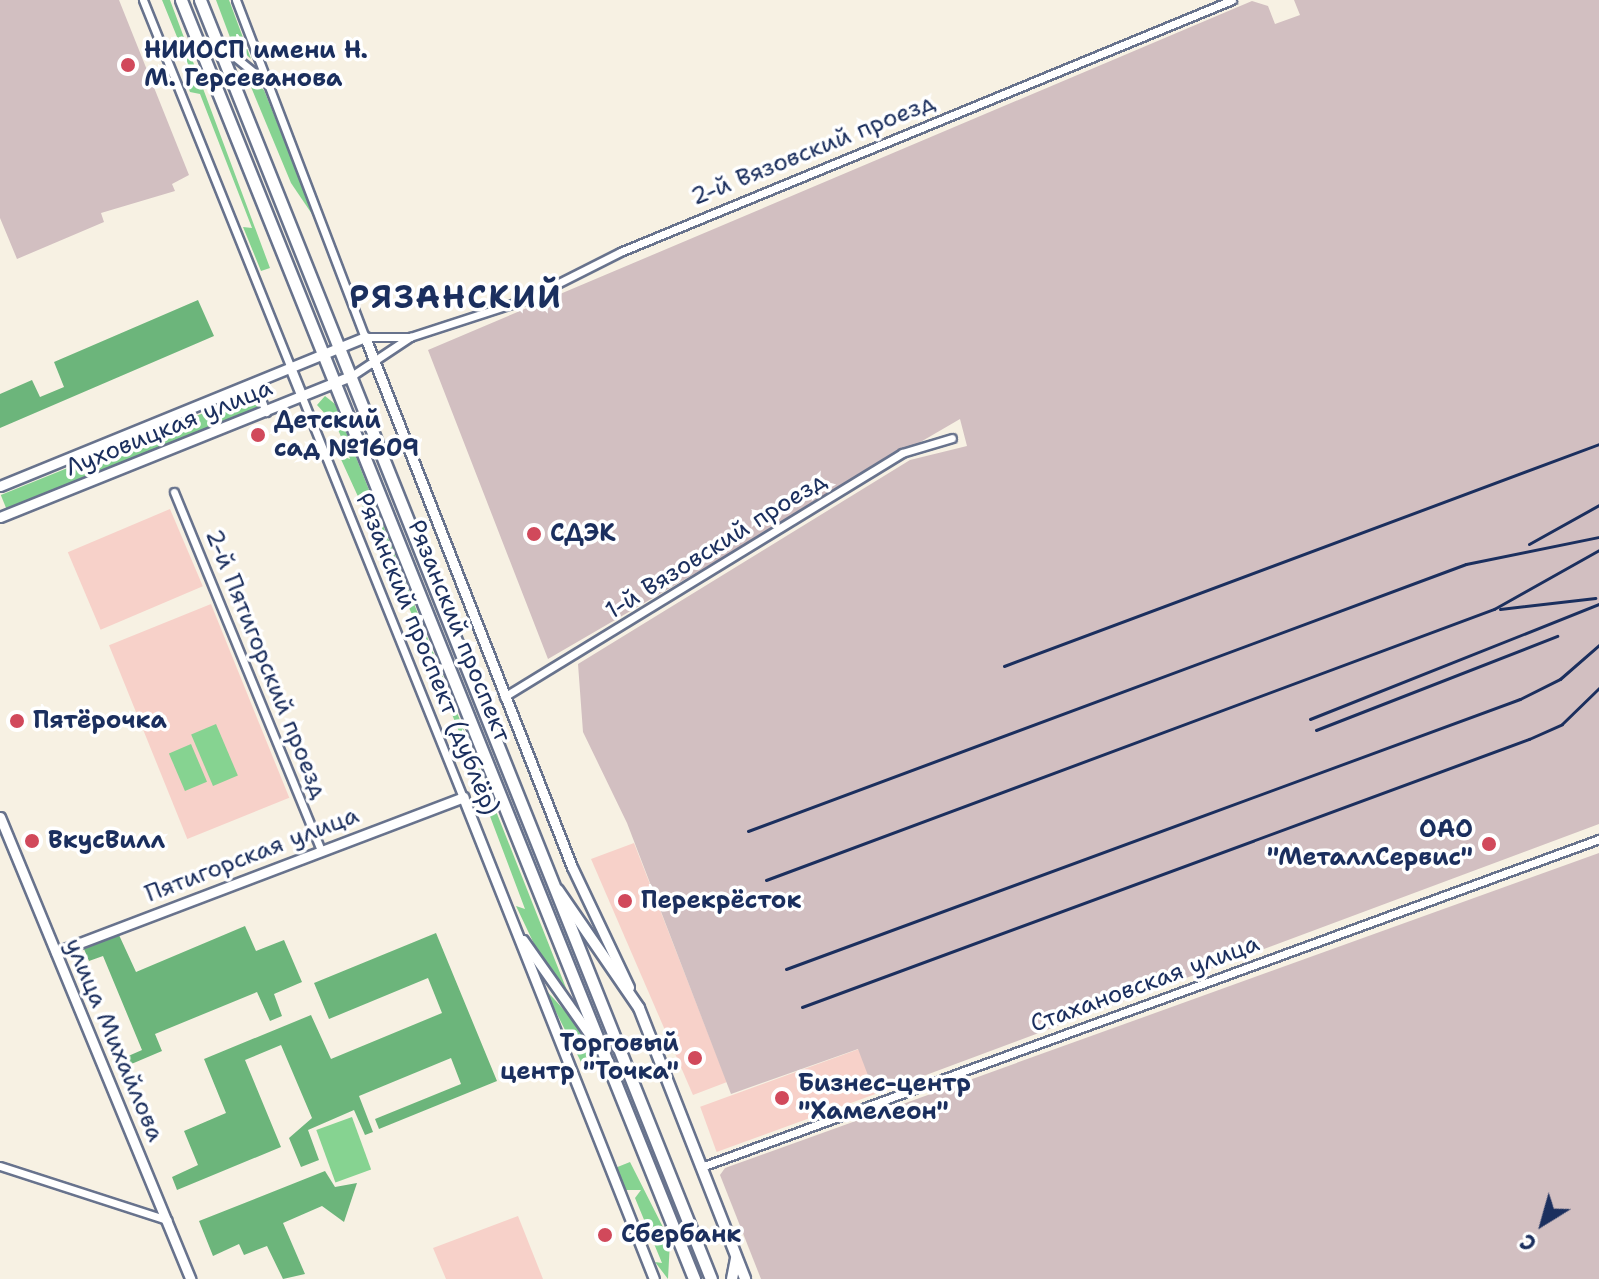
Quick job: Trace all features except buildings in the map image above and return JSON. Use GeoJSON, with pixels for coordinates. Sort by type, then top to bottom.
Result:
{"type":"FeatureCollection","features":[{"type":"Feature","properties":{"kind":"main road","name":"Рязанский проспект"},"geometry":{"type":"LineString","coordinates":[[181,0],[694,1279]]}},
{"type":"Feature","properties":{"kind":"main road","name":"Рязанский проспект"},"geometry":{"type":"LineString","coordinates":[[200,0],[353,375],[711,1279]]}},
{"type":"Feature","properties":{"kind":"main road"},"geometry":{"type":"LineString","coordinates":[[554,883],[639,1008],[704,1166],[745,1279]]}},
{"type":"Feature","properties":{"kind":"main road"},"geometry":{"type":"LineString","coordinates":[[732,1279],[735,1248]]}},
{"type":"Feature","properties":{"kind":"street","name":"Рязанский проспект (дублёр)"},"geometry":{"type":"LineString","coordinates":[[143,0],[516,926],[654,1279]]}},
{"type":"Feature","properties":{"kind":"street"},"geometry":{"type":"LineString","coordinates":[[236,0],[504,697],[639,1008]]}},
{"type":"Feature","properties":{"kind":"street","name":"2-й Вязовский проезд"},"geometry":{"type":"LineString","coordinates":[[342,348],[365,337],[410,337],[527,299],[635,246],[1232,0]]}},
{"type":"Feature","properties":{"kind":"street"},"geometry":{"type":"LineString","coordinates":[[218,43],[270,86]]}},
{"type":"Feature","properties":{"kind":"street","name":"2-й Вязовский проезд"},"geometry":{"type":"LineString","coordinates":[[353,375],[375,365],[410,337]]}},
{"type":"Feature","properties":{"kind":"street","name":"Луховицкая улица"},"geometry":{"type":"LineString","coordinates":[[0,486],[292,372],[342,348]]}},
{"type":"Feature","properties":{"kind":"street","name":"Луховицкая улица"},"geometry":{"type":"LineString","coordinates":[[0,517],[353,375]]}},
{"type":"Feature","properties":{"kind":"street"},"geometry":{"type":"LineString","coordinates":[[256,386],[266,412]]}},
{"type":"Feature","properties":{"kind":"street","name":"1-й Вязовский проезд"},"geometry":{"type":"LineString","coordinates":[[504,697],[902,453],[952,438]]}},
{"type":"Feature","properties":{"kind":"street","name":"2-й Пятигорский проезд"},"geometry":{"type":"LineString","coordinates":[[174,492],[321,850]]}},
{"type":"Feature","properties":{"kind":"street","name":"Пятигорская улица"},"geometry":{"type":"LineString","coordinates":[[56,952],[463,797]]}},
{"type":"Feature","properties":{"kind":"street","name":"улица Михайлова"},"geometry":{"type":"LineString","coordinates":[[0,817],[190,1279]]}},
{"type":"Feature","properties":{"kind":"street","name":"Стахановская улица"},"geometry":{"type":"LineString","coordinates":[[704,1166],[1599,839]]}},
{"type":"Feature","properties":{"kind":"street"},"geometry":{"type":"LineString","coordinates":[[516,926],[599,1048]]}},
{"type":"Feature","properties":{"kind":"street"},"geometry":{"type":"LineString","coordinates":[[0,1166],[167,1220]]}},
{"type":"Feature","properties":{"kind":"shaded area"},"geometry":{"type":"Polygon","coordinates":[[[0,0],[119,0],[189,175],[172,184],[175,191],[101,213],[104,222],[17,259],[0,218],[0,0]]]}},
{"type":"Feature","properties":{"kind":"shaded area"},"geometry":{"type":"Polygon","coordinates":[[[1294,0],[1599,0],[1599,824],[875,1094],[858,1049],[731,1094],[627,823],[583,732],[578,664],[910,460],[967,446],[960,419],[548,659],[428,350],[1252,1],[1268,6],[1275,24],[1300,15],[1294,0]]]}},
{"type":"Feature","properties":{"kind":"shaded area"},"geometry":{"type":"Polygon","coordinates":[[[170,509],[203,586],[101,630],[68,552],[170,509]]]}},
{"type":"Feature","properties":{"kind":"shaded area"},"geometry":{"type":"Polygon","coordinates":[[[211,604],[289,798],[187,839],[109,645],[211,604]]]}},
{"type":"Feature","properties":{"kind":"shaded area"},"geometry":{"type":"Polygon","coordinates":[[[634,843],[727,1082],[693,1095],[591,859],[634,843]]]}},
{"type":"Feature","properties":{"kind":"shaded area"},"geometry":{"type":"Polygon","coordinates":[[[1599,853],[1599,1279],[761,1279],[720,1175],[725,1168],[1599,853]]]}},
{"type":"Feature","properties":{"kind":"shaded area"},"geometry":{"type":"Polygon","coordinates":[[[859,1049],[875,1094],[717,1152],[700,1107],[859,1049]]]}},
{"type":"Feature","properties":{"kind":"shaded area"},"geometry":{"type":"Polygon","coordinates":[[[518,1216],[543,1279],[446,1279],[433,1248],[518,1216]]]}},
{"type":"Feature","properties":{"kind":"green space"},"geometry":{"type":"Polygon","coordinates":[[[162,0],[170,0],[270,268],[261,271],[243,227],[252,228],[200,94],[190,92],[187,84],[197,86],[162,0]]]}},
{"type":"Feature","properties":{"kind":"green space"},"geometry":{"type":"Polygon","coordinates":[[[216,0],[229,0],[251,59],[231,40],[216,0]]]}},
{"type":"Feature","properties":{"kind":"green space"},"geometry":{"type":"Polygon","coordinates":[[[246,75],[264,90],[316,220],[291,183],[246,75]]]}},
{"type":"Feature","properties":{"kind":"green space"},"geometry":{"type":"Polygon","coordinates":[[[198,300],[214,336],[0,428],[0,394],[32,380],[40,397],[64,387],[54,362],[198,300]]]}},
{"type":"Feature","properties":{"kind":"green space"},"geometry":{"type":"Polygon","coordinates":[[[253,393],[259,408],[7,510],[1,495],[253,393]]]}},
{"type":"Feature","properties":{"kind":"green space"},"geometry":{"type":"Polygon","coordinates":[[[325,396],[335,404],[568,993],[547,971],[516,906],[525,909],[474,774],[454,743],[465,747],[415,621],[339,455],[350,459],[337,427],[317,405],[325,396]]]}},
{"type":"Feature","properties":{"kind":"green space"},"geometry":{"type":"Polygon","coordinates":[[[216,724],[238,776],[213,786],[191,735],[216,724]]]}},
{"type":"Feature","properties":{"kind":"green space"},"geometry":{"type":"Polygon","coordinates":[[[191,744],[207,782],[185,791],[169,753],[191,744]]]}},
{"type":"Feature","properties":{"kind":"green space"},"geometry":{"type":"Polygon","coordinates":[[[245,926],[256,951],[284,940],[302,982],[274,994],[282,1016],[270,1021],[257,992],[155,1034],[162,1051],[129,1065],[126,1057],[142,1050],[103,956],[89,961],[84,949],[119,935],[136,972],[245,926]]]}},
{"type":"Feature","properties":{"kind":"green space"},"geometry":{"type":"Polygon","coordinates":[[[436,933],[497,1081],[379,1129],[375,1119],[461,1084],[451,1058],[359,1096],[373,1132],[365,1135],[354,1110],[308,1130],[319,1160],[301,1167],[289,1138],[312,1118],[281,1045],[245,1060],[281,1147],[177,1190],[172,1177],[198,1165],[184,1131],[226,1113],[204,1059],[311,1015],[331,1059],[442,1013],[428,978],[329,1019],[314,983],[436,933]]]}},
{"type":"Feature","properties":{"kind":"green space"},"geometry":{"type":"Polygon","coordinates":[[[544,988],[575,1022],[595,1061],[583,1066],[544,988]]]}},
{"type":"Feature","properties":{"kind":"green space"},"geometry":{"type":"Polygon","coordinates":[[[352,1117],[371,1170],[335,1183],[316,1130],[352,1117]]]}},
{"type":"Feature","properties":{"kind":"green space"},"geometry":{"type":"Polygon","coordinates":[[[630,1162],[670,1241],[668,1279],[655,1262],[662,1263],[635,1198],[641,1190],[624,1190],[615,1168],[630,1162]]]}},
{"type":"Feature","properties":{"kind":"green space"},"geometry":{"type":"Polygon","coordinates":[[[325,1171],[335,1187],[357,1183],[344,1222],[322,1206],[283,1223],[305,1274],[283,1279],[267,1246],[244,1255],[239,1244],[213,1256],[199,1221],[325,1171]]]}},
{"type":"Feature","properties":{"kind":"railway"},"geometry":{"type":"LineString","coordinates":[[1004,666],[1599,444]]}},
{"type":"Feature","properties":{"kind":"railway"},"geometry":{"type":"LineString","coordinates":[[1529,544],[1599,505]]}},
{"type":"Feature","properties":{"kind":"railway"},"geometry":{"type":"LineString","coordinates":[[748,831],[1466,564],[1599,537]]}},
{"type":"Feature","properties":{"kind":"railway"},"geometry":{"type":"LineString","coordinates":[[766,880],[1494,609],[1599,550]]}},
{"type":"Feature","properties":{"kind":"railway"},"geometry":{"type":"LineString","coordinates":[[1500,609],[1595,598]]}},
{"type":"Feature","properties":{"kind":"railway"},"geometry":{"type":"LineString","coordinates":[[1310,719],[1599,604]]}},
{"type":"Feature","properties":{"kind":"railway"},"geometry":{"type":"LineString","coordinates":[[1316,730],[1557,636]]}},
{"type":"Feature","properties":{"kind":"railway"},"geometry":{"type":"LineString","coordinates":[[786,969],[1520,699],[1560,679],[1599,645]]}},
{"type":"Feature","properties":{"kind":"railway"},"geometry":{"type":"LineString","coordinates":[[802,1007],[1529,739],[1562,724],[1599,688]]}},
{"type":"Feature","properties":{"kind":"place","name":"НИИОСП имени Н. М. Герсеванова"},"geometry":{"type":"Point","coordinates":[128,65]}},
{"type":"Feature","properties":{"kind":"place","name":"Детский сад №1609"},"geometry":{"type":"Point","coordinates":[258,435]}},
{"type":"Feature","properties":{"kind":"place","name":"СДЭК"},"geometry":{"type":"Point","coordinates":[534,534]}},
{"type":"Feature","properties":{"kind":"place","name":"Пятёрочка"},"geometry":{"type":"Point","coordinates":[17,721]}},
{"type":"Feature","properties":{"kind":"place","name":"ВкусВилл"},"geometry":{"type":"Point","coordinates":[32,841]}},
{"type":"Feature","properties":{"kind":"place","name":"ОАО \"МеталлСервис\""},"geometry":{"type":"Point","coordinates":[1489,844]}},
{"type":"Feature","properties":{"kind":"place","name":"Перекрёсток"},"geometry":{"type":"Point","coordinates":[625,901]}},
{"type":"Feature","properties":{"kind":"place","name":"Торговый центр \"Точка\""},"geometry":{"type":"Point","coordinates":[695,1058]}},
{"type":"Feature","properties":{"kind":"place","name":"Бизнес-центр \"Хамелеон\""},"geometry":{"type":"Point","coordinates":[782,1098]}},
{"type":"Feature","properties":{"kind":"place","name":"Сбербанк"},"geometry":{"type":"Point","coordinates":[605,1235]}},
{"type":"Feature","properties":{"kind":"district","name":"РЯЗАНСКИЙ"},"geometry":{"type":"Point","coordinates":[456,297]}}]}
